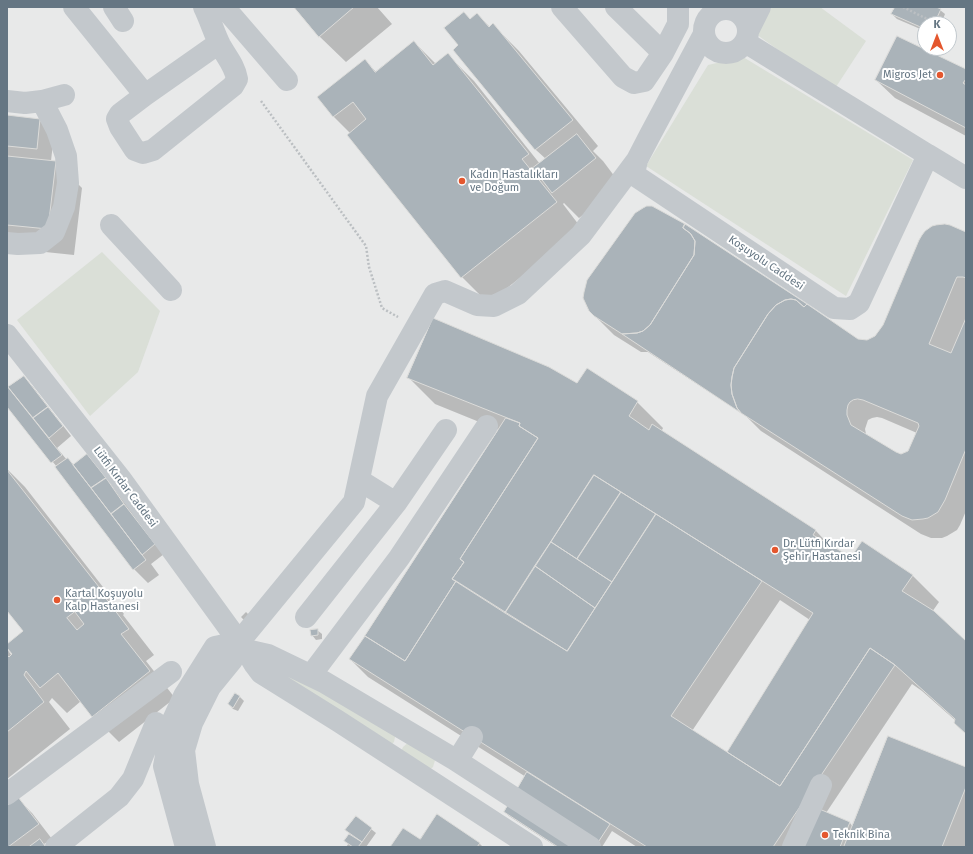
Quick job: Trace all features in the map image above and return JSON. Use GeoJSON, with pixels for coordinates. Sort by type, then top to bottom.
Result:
{"type":"FeatureCollection","features":[{"type":"Feature","properties":{"kind":"street"},"geometry":{"type":"LineString","coordinates":[[74,7],[145,95]]}},
{"type":"Feature","properties":{"kind":"street"},"geometry":{"type":"LineString","coordinates":[[562,7],[623,77],[634,83],[644,81],[663,53],[678,24],[678,7]]}},
{"type":"Feature","properties":{"kind":"street"},"geometry":{"type":"LineString","coordinates":[[616,7],[663,53]]}},
{"type":"Feature","properties":{"kind":"street"},"geometry":{"type":"LineString","coordinates":[[747,36],[747,24],[740,13],[734,10],[716,10],[706,21],[704,27],[704,34],[710,46],[722,52],[735,50],[741,47],[747,36],[760,7]]}},
{"type":"Feature","properties":{"kind":"street"},"geometry":{"type":"LineString","coordinates":[[214,9],[220,43],[236,73],[237,79],[233,86],[153,150],[143,153],[135,150],[120,128],[117,120],[120,114],[220,43]]}},
{"type":"Feature","properties":{"kind":"street"},"geometry":{"type":"LineString","coordinates":[[214,9],[287,80]]}},
{"type":"Feature","properties":{"kind":"street"},"geometry":{"type":"LineString","coordinates":[[205,847],[188,784],[184,750],[192,723],[210,687],[354,502],[377,396],[435,294],[445,291],[477,305],[494,306],[518,294],[581,235],[637,160],[704,34]]}},
{"type":"Feature","properties":{"kind":"street"},"geometry":{"type":"LineString","coordinates":[[747,36],[928,155],[966,178]]}},
{"type":"Feature","properties":{"kind":"street"},"geometry":{"type":"LineString","coordinates":[[7,101],[42,101],[64,95]]}},
{"type":"Feature","properties":{"kind":"street"},"geometry":{"type":"LineString","coordinates":[[7,243],[40,243],[54,232],[64,207],[68,183],[66,156],[57,130],[42,101]]}},
{"type":"Feature","properties":{"kind":"street","name":"Koşuyolu Caddesi"},"geometry":{"type":"LineString","coordinates":[[637,160],[635,169],[636,176],[834,308],[850,309],[859,303],[928,155]]}},
{"type":"Feature","properties":{"kind":"street"},"geometry":{"type":"LineString","coordinates":[[111,225],[172,290]]}},
{"type":"Feature","properties":{"kind":"street","name":"Lütfi Kırdar Caddesi"},"geometry":{"type":"LineString","coordinates":[[7,335],[120,478],[243,646],[261,673],[338,721],[532,847]]}},
{"type":"Feature","properties":{"kind":"street"},"geometry":{"type":"LineString","coordinates":[[311,675],[399,558],[487,426]]}},
{"type":"Feature","properties":{"kind":"street"},"geometry":{"type":"LineString","coordinates":[[306,617],[396,503],[446,430]]}},
{"type":"Feature","properties":{"kind":"street"},"geometry":{"type":"LineString","coordinates":[[359,480],[396,503]]}},
{"type":"Feature","properties":{"kind":"street"},"geometry":{"type":"LineString","coordinates":[[186,847],[164,766],[173,720],[184,696],[215,647],[243,646],[268,655],[324,682],[456,760],[590,847]]}},
{"type":"Feature","properties":{"kind":"street"},"geometry":{"type":"LineString","coordinates":[[7,794],[171,672]]}},
{"type":"Feature","properties":{"kind":"street"},"geometry":{"type":"LineString","coordinates":[[56,847],[119,797],[133,779],[156,723]]}},
{"type":"Feature","properties":{"kind":"street"},"geometry":{"type":"LineString","coordinates":[[437,785],[437,775],[440,768],[445,763],[456,760],[472,737]]}},
{"type":"Feature","properties":{"kind":"street"},"geometry":{"type":"LineString","coordinates":[[792,847],[821,785]]}},
{"type":"Feature","properties":{"kind":"path"},"geometry":{"type":"LineString","coordinates":[[903,7],[921,16]]}},
{"type":"Feature","properties":{"kind":"path"},"geometry":{"type":"LineString","coordinates":[[261,101],[366,246],[369,268],[382,308],[416,326]]}},
{"type":"Feature","properties":{"kind":"shaded area"},"geometry":{"type":"Polygon","coordinates":[[[7,7],[966,7],[966,847],[7,847],[7,7]]]}},
{"type":"Feature","properties":{"kind":"shaded area"},"geometry":{"type":"Polygon","coordinates":[[[772,7],[820,7],[866,41],[834,90],[756,34],[772,7]]]}},
{"type":"Feature","properties":{"kind":"shaded area"},"geometry":{"type":"Polygon","coordinates":[[[743,57],[913,160],[846,296],[646,166],[708,65],[743,57]]]}},
{"type":"Feature","properties":{"kind":"shaded area"},"geometry":{"type":"Polygon","coordinates":[[[102,252],[160,311],[138,372],[90,416],[17,320],[102,252]]]}},
{"type":"Feature","properties":{"kind":"shaded area"},"geometry":{"type":"Polygon","coordinates":[[[265,665],[299,672],[396,732],[394,742],[387,749],[265,665]]]}},
{"type":"Feature","properties":{"kind":"shaded area"},"geometry":{"type":"Polygon","coordinates":[[[410,741],[436,757],[433,767],[426,773],[399,756],[403,747],[410,741]]]}},
{"type":"Feature","properties":{"kind":"building"},"geometry":{"type":"Polygon","coordinates":[[[294,7],[354,7],[319,37],[294,7]]]}},
{"type":"Feature","properties":{"kind":"building"},"geometry":{"type":"Polygon","coordinates":[[[895,7],[936,7],[941,9],[938,16],[917,16],[917,25],[891,14],[895,7]]]}},
{"type":"Feature","properties":{"kind":"building"},"geometry":{"type":"Polygon","coordinates":[[[464,12],[470,19],[477,13],[489,27],[493,23],[573,120],[535,150],[453,50],[458,45],[444,28],[464,12]]]}},
{"type":"Feature","properties":{"kind":"building"},"geometry":{"type":"Polygon","coordinates":[[[897,36],[917,46],[917,56],[939,56],[966,69],[966,79],[963,83],[966,85],[966,128],[875,80],[897,36]]]}},
{"type":"Feature","properties":{"kind":"building","name":"Kadın Hastalıkları ve Doğum"},"geometry":{"type":"Polygon","coordinates":[[[414,41],[433,65],[448,53],[529,154],[522,159],[557,202],[461,278],[347,135],[366,119],[353,102],[333,117],[317,97],[365,59],[375,72],[414,41]]]}},
{"type":"Feature","properties":{"kind":"building"},"geometry":{"type":"Polygon","coordinates":[[[7,115],[40,119],[37,149],[7,146],[7,115]]]}},
{"type":"Feature","properties":{"kind":"building"},"geometry":{"type":"Polygon","coordinates":[[[577,134],[596,158],[552,193],[533,168],[577,134]]]}},
{"type":"Feature","properties":{"kind":"building"},"geometry":{"type":"Polygon","coordinates":[[[7,156],[56,161],[48,229],[7,225],[7,156]]]}},
{"type":"Feature","properties":{"kind":"building"},"geometry":{"type":"Polygon","coordinates":[[[647,206],[652,206],[685,224],[683,228],[690,233],[695,241],[694,255],[650,325],[643,331],[637,333],[622,334],[594,316],[589,311],[583,298],[584,292],[587,280],[635,213],[647,206]]]}},
{"type":"Feature","properties":{"kind":"building"},"geometry":{"type":"Polygon","coordinates":[[[685,224],[807,304],[804,307],[796,300],[791,299],[785,300],[776,305],[768,314],[734,368],[731,385],[732,394],[737,408],[741,413],[622,334],[637,333],[643,331],[650,325],[694,255],[695,241],[691,234],[683,228],[685,224]]]}},
{"type":"Feature","properties":{"kind":"building"},"geometry":{"type":"Polygon","coordinates":[[[936,225],[950,225],[966,232],[966,278],[957,277],[929,344],[951,353],[966,318],[966,449],[945,500],[938,512],[928,518],[912,520],[902,516],[741,413],[737,408],[732,394],[731,385],[734,368],[768,314],[776,305],[785,300],[796,300],[804,307],[807,304],[858,339],[867,340],[875,336],[883,325],[919,240],[925,231],[936,225]],[[853,400],[848,405],[847,415],[851,425],[896,452],[901,454],[908,451],[919,426],[918,423],[863,400],[853,400]]]}},
{"type":"Feature","properties":{"kind":"building","name":"Dr. Lütfi Kırdar Şehir Hastanesi"},"geometry":{"type":"Polygon","coordinates":[[[433,318],[549,367],[577,383],[587,368],[638,401],[629,416],[649,430],[652,424],[816,530],[813,535],[851,557],[862,541],[913,575],[902,591],[934,611],[966,641],[966,734],[954,723],[955,719],[895,665],[870,648],[780,786],[727,752],[813,613],[594,475],[505,613],[452,579],[464,562],[460,559],[538,438],[519,426],[520,423],[407,378],[433,318]]]}},
{"type":"Feature","properties":{"kind":"building"},"geometry":{"type":"Polygon","coordinates":[[[24,376],[48,407],[33,418],[8,387],[24,376]]]}},
{"type":"Feature","properties":{"kind":"building"},"geometry":{"type":"Polygon","coordinates":[[[7,386],[62,455],[51,463],[7,407],[7,386]]]}},
{"type":"Feature","properties":{"kind":"building"},"geometry":{"type":"Polygon","coordinates":[[[48,407],[63,426],[49,438],[33,418],[48,407]]]}},
{"type":"Feature","properties":{"kind":"building"},"geometry":{"type":"Polygon","coordinates":[[[506,418],[520,423],[519,426],[538,438],[460,559],[464,562],[452,579],[456,581],[405,661],[365,636],[506,418]]]}},
{"type":"Feature","properties":{"kind":"building"},"geometry":{"type":"Polygon","coordinates":[[[87,454],[106,478],[91,488],[73,465],[87,454]]]}},
{"type":"Feature","properties":{"kind":"building"},"geometry":{"type":"Polygon","coordinates":[[[68,458],[146,560],[133,570],[55,467],[68,458]]]}},
{"type":"Feature","properties":{"kind":"building","name":"Kartal Koşuyolu Kalp Hastanesi"},"geometry":{"type":"Polygon","coordinates":[[[7,470],[99,587],[98,588],[129,629],[121,634],[150,671],[92,717],[58,673],[40,688],[26,671],[24,675],[44,702],[7,732],[7,655],[9,657],[12,654],[7,648],[7,644],[23,631],[7,611],[7,470]],[[75,612],[67,618],[77,630],[84,624],[75,612]]]}},
{"type":"Feature","properties":{"kind":"building"},"geometry":{"type":"Polygon","coordinates":[[[594,475],[621,492],[577,559],[551,542],[594,475]]]}},
{"type":"Feature","properties":{"kind":"building"},"geometry":{"type":"Polygon","coordinates":[[[106,478],[124,504],[111,514],[91,488],[106,478]]]}},
{"type":"Feature","properties":{"kind":"building"},"geometry":{"type":"Polygon","coordinates":[[[621,492],[656,514],[612,582],[577,559],[621,492]]]}},
{"type":"Feature","properties":{"kind":"building"},"geometry":{"type":"Polygon","coordinates":[[[124,504],[155,544],[142,555],[111,514],[124,504]]]}},
{"type":"Feature","properties":{"kind":"building"},"geometry":{"type":"Polygon","coordinates":[[[656,514],[762,581],[671,716],[780,786],[870,648],[895,665],[773,847],[647,847],[349,659],[365,636],[405,661],[456,581],[567,651],[656,514]]]}},
{"type":"Feature","properties":{"kind":"building"},"geometry":{"type":"Polygon","coordinates":[[[551,542],[612,582],[595,608],[535,566],[551,542]]]}},
{"type":"Feature","properties":{"kind":"building"},"geometry":{"type":"Polygon","coordinates":[[[535,566],[595,608],[567,651],[505,613],[535,566]]]}},
{"type":"Feature","properties":{"kind":"building"},"geometry":{"type":"Polygon","coordinates":[[[318,629],[318,635],[311,636],[310,630],[318,629]]]}},
{"type":"Feature","properties":{"kind":"building"},"geometry":{"type":"Polygon","coordinates":[[[235,693],[240,696],[233,708],[228,704],[235,693]]]}},
{"type":"Feature","properties":{"kind":"building"},"geometry":{"type":"Polygon","coordinates":[[[888,736],[966,767],[966,787],[942,847],[844,847],[888,736]]]}},
{"type":"Feature","properties":{"kind":"building"},"geometry":{"type":"Polygon","coordinates":[[[527,772],[610,824],[595,847],[558,847],[504,812],[527,772]]]}},
{"type":"Feature","properties":{"kind":"building"},"geometry":{"type":"Polygon","coordinates":[[[18,797],[39,824],[7,847],[7,806],[18,797]]]}},
{"type":"Feature","properties":{"kind":"building","name":"Teknik Bina"},"geometry":{"type":"Polygon","coordinates":[[[817,808],[850,822],[840,847],[800,847],[817,808]]]}},
{"type":"Feature","properties":{"kind":"building"},"geometry":{"type":"Polygon","coordinates":[[[437,814],[480,843],[477,847],[390,847],[403,828],[420,839],[437,814]]]}},
{"type":"Feature","properties":{"kind":"building"},"geometry":{"type":"Polygon","coordinates":[[[356,816],[372,828],[362,842],[345,830],[356,816]]]}},
{"type":"Feature","properties":{"kind":"building"},"geometry":{"type":"Polygon","coordinates":[[[349,834],[362,842],[358,847],[353,847],[344,841],[349,834]]]}},
{"type":"Feature","properties":{"kind":"building"},"geometry":{"type":"Polygon","coordinates":[[[40,839],[45,847],[29,847],[40,839]]]}},
{"type":"Feature","properties":{"kind":"place","name":"Migros Jet"},"geometry":{"type":"Point","coordinates":[940,75]}},
{"type":"Feature","properties":{"kind":"place","name":"Kadın Hastalıkları ve Doğum"},"geometry":{"type":"Point","coordinates":[462,181]}},
{"type":"Feature","properties":{"kind":"place","name":"Dr. Lütfi Kırdar Şehir Hastanesi"},"geometry":{"type":"Point","coordinates":[775,550]}},
{"type":"Feature","properties":{"kind":"place","name":"Kartal Koşuyolu Kalp Hastanesi"},"geometry":{"type":"Point","coordinates":[57,600]}},
{"type":"Feature","properties":{"kind":"place","name":"Teknik Bina"},"geometry":{"type":"Point","coordinates":[825,835]}}]}
